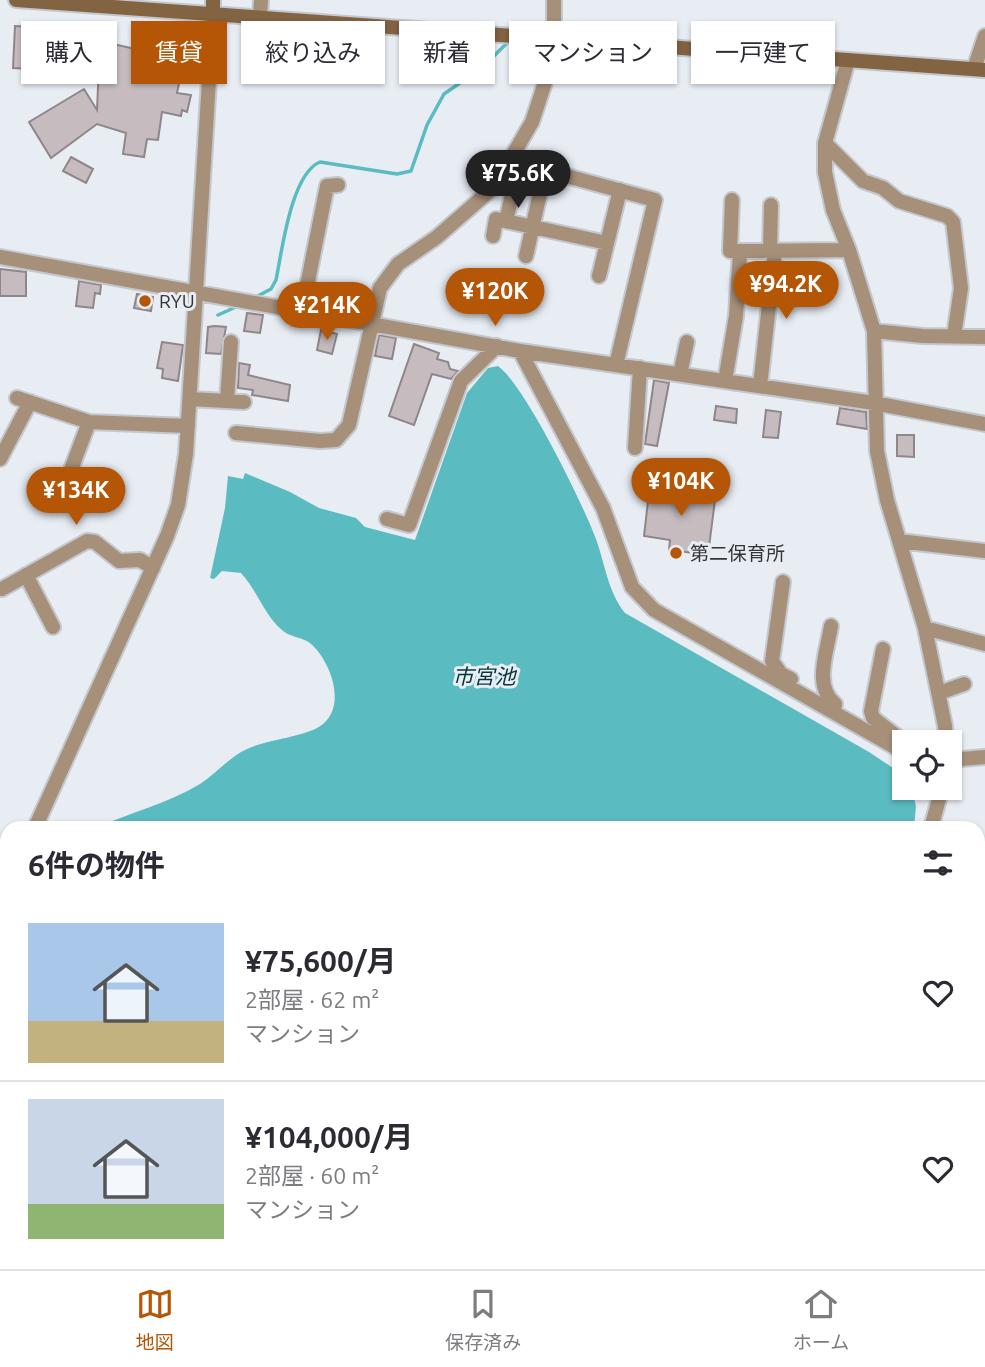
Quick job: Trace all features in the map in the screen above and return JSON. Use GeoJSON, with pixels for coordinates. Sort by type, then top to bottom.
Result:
{"type":"FeatureCollection","features":[{"type":"Feature","properties":{"kind":"main road"},"geometry":{"type":"LineString","coordinates":[[16,0],[213,7],[260,18],[509,36]]}},
{"type":"Feature","properties":{"kind":"main road"},"geometry":{"type":"LineString","coordinates":[[677,48],[980,69]]}},
{"type":"Feature","properties":{"kind":"street"},"geometry":{"type":"LineString","coordinates":[[260,18],[261,0]]}},
{"type":"Feature","properties":{"kind":"street"},"geometry":{"type":"LineString","coordinates":[[554,0],[556,21]]}},
{"type":"Feature","properties":{"kind":"street"},"geometry":{"type":"LineString","coordinates":[[38,821],[153,568],[178,505],[191,399],[213,7]]}},
{"type":"Feature","properties":{"kind":"street"},"geometry":{"type":"LineString","coordinates":[[980,69],[985,36]]}},
{"type":"Feature","properties":{"kind":"street"},"geometry":{"type":"LineString","coordinates":[[848,60],[825,144],[825,172],[832,210],[849,250],[874,331],[877,451],[899,541],[925,628],[944,730]]}},
{"type":"Feature","properties":{"kind":"street"},"geometry":{"type":"LineString","coordinates":[[236,433],[320,441],[336,440],[349,425],[380,288],[389,273],[437,237],[494,187],[532,122],[544,84]]}},
{"type":"Feature","properties":{"kind":"street"},"geometry":{"type":"LineString","coordinates":[[825,144],[863,181],[883,188],[899,201],[947,216],[953,222],[961,288],[954,336]]}},
{"type":"Feature","properties":{"kind":"street"},"geometry":{"type":"LineString","coordinates":[[511,161],[655,200],[616,365]]}},
{"type":"Feature","properties":{"kind":"street"},"geometry":{"type":"LineString","coordinates":[[526,257],[545,171]]}},
{"type":"Feature","properties":{"kind":"street"},"geometry":{"type":"LineString","coordinates":[[302,311],[327,186],[338,185]]}},
{"type":"Feature","properties":{"kind":"street"},"geometry":{"type":"LineString","coordinates":[[599,276],[620,190]]}},
{"type":"Feature","properties":{"kind":"street"},"geometry":{"type":"LineString","coordinates":[[506,221],[513,191]]}},
{"type":"Feature","properties":{"kind":"street"},"geometry":{"type":"LineString","coordinates":[[732,200],[730,251],[849,250]]}},
{"type":"Feature","properties":{"kind":"street"},"geometry":{"type":"LineString","coordinates":[[760,386],[772,251],[771,205]]}},
{"type":"Feature","properties":{"kind":"street"},"geometry":{"type":"LineString","coordinates":[[493,236],[495,219],[607,243]]}},
{"type":"Feature","properties":{"kind":"street"},"geometry":{"type":"LineString","coordinates":[[725,381],[736,316],[740,251]]}},
{"type":"Feature","properties":{"kind":"street"},"geometry":{"type":"LineString","coordinates":[[0,257],[520,351],[874,403],[985,424]]}},
{"type":"Feature","properties":{"kind":"street"},"geometry":{"type":"LineString","coordinates":[[874,331],[985,337]]}},
{"type":"Feature","properties":{"kind":"street"},"geometry":{"type":"LineString","coordinates":[[227,401],[231,342]]}},
{"type":"Feature","properties":{"kind":"street"},"geometry":{"type":"LineString","coordinates":[[680,374],[687,342]]}},
{"type":"Feature","properties":{"kind":"street"},"geometry":{"type":"LineString","coordinates":[[387,519],[409,525],[461,381],[481,358],[497,346]]}},
{"type":"Feature","properties":{"kind":"street"},"geometry":{"type":"LineString","coordinates":[[520,351],[603,508],[632,587],[654,610],[892,745]]}},
{"type":"Feature","properties":{"kind":"street"},"geometry":{"type":"LineString","coordinates":[[635,448],[640,368]]}},
{"type":"Feature","properties":{"kind":"street"},"geometry":{"type":"LineString","coordinates":[[191,399],[244,402]]}},
{"type":"Feature","properties":{"kind":"street"},"geometry":{"type":"LineString","coordinates":[[0,459],[24,400],[89,422],[188,426]]}},
{"type":"Feature","properties":{"kind":"street"},"geometry":{"type":"LineString","coordinates":[[61,496],[89,422]]}},
{"type":"Feature","properties":{"kind":"street"},"geometry":{"type":"LineString","coordinates":[[2,589],[87,541],[95,542],[118,561],[140,560],[153,568]]}},
{"type":"Feature","properties":{"kind":"street"},"geometry":{"type":"LineString","coordinates":[[899,541],[985,551]]}},
{"type":"Feature","properties":{"kind":"street"},"geometry":{"type":"LineString","coordinates":[[26,575],[53,627]]}},
{"type":"Feature","properties":{"kind":"street"},"geometry":{"type":"LineString","coordinates":[[783,582],[772,661],[781,674],[792,680],[791,687]]}},
{"type":"Feature","properties":{"kind":"street"},"geometry":{"type":"LineString","coordinates":[[831,626],[822,684],[827,697],[835,704],[834,712]]}},
{"type":"Feature","properties":{"kind":"street"},"geometry":{"type":"LineString","coordinates":[[925,628],[985,644]]}},
{"type":"Feature","properties":{"kind":"street"},"geometry":{"type":"LineString","coordinates":[[883,649],[871,711],[873,718],[892,733]]}},
{"type":"Feature","properties":{"kind":"street"},"geometry":{"type":"LineString","coordinates":[[939,694],[964,684]]}},
{"type":"Feature","properties":{"kind":"street"},"geometry":{"type":"LineString","coordinates":[[962,759],[985,757]]}},
{"type":"Feature","properties":{"kind":"street"},"geometry":{"type":"LineString","coordinates":[[933,821],[939,800]]}},
{"type":"Feature","properties":{"kind":"water","name":"市宮池"},"geometry":{"type":"Polygon","coordinates":[[[498,366],[509,377],[537,419],[579,500],[596,539],[615,596],[625,613],[892,767],[892,800],[914,800],[915,821],[113,821],[187,791],[206,780],[240,752],[316,728],[323,724],[334,705],[335,694],[329,671],[310,643],[292,636],[276,624],[241,573],[222,571],[214,579],[210,578],[225,508],[228,476],[243,479],[245,473],[319,508],[356,518],[365,527],[415,540],[467,393],[488,368],[498,366]]]}},
{"type":"Feature","properties":{"kind":"building"},"geometry":{"type":"Polygon","coordinates":[[[15,26],[21,26],[21,68],[13,68],[15,26]]]}},
{"type":"Feature","properties":{"kind":"building"},"geometry":{"type":"Polygon","coordinates":[[[117,45],[131,48],[131,84],[179,84],[177,93],[191,95],[187,112],[182,110],[181,116],[162,112],[158,140],[147,139],[144,157],[123,154],[126,133],[97,124],[51,158],[29,122],[84,89],[97,110],[98,84],[117,84],[117,45]]]}},
{"type":"Feature","properties":{"kind":"building"},"geometry":{"type":"Polygon","coordinates":[[[71,157],[93,169],[86,183],[63,171],[71,157]]]}},
{"type":"Feature","properties":{"kind":"building"},"geometry":{"type":"Polygon","coordinates":[[[0,269],[26,272],[26,296],[0,296],[0,269]]]}},
{"type":"Feature","properties":{"kind":"building"},"geometry":{"type":"Polygon","coordinates":[[[79,281],[101,285],[100,294],[95,293],[93,308],[76,306],[79,281]]]}},
{"type":"Feature","properties":{"kind":"building"},"geometry":{"type":"Polygon","coordinates":[[[137,294],[153,297],[151,311],[134,308],[137,294]]]}},
{"type":"Feature","properties":{"kind":"building"},"geometry":{"type":"Polygon","coordinates":[[[247,313],[263,315],[260,333],[244,331],[247,313]]]}},
{"type":"Feature","properties":{"kind":"building"},"geometry":{"type":"Polygon","coordinates":[[[208,327],[226,327],[221,354],[206,353],[208,327]]]}},
{"type":"Feature","properties":{"kind":"building"},"geometry":{"type":"Polygon","coordinates":[[[321,330],[337,334],[332,354],[317,350],[321,330]]]}},
{"type":"Feature","properties":{"kind":"building"},"geometry":{"type":"Polygon","coordinates":[[[379,335],[396,338],[392,359],[375,356],[379,335]]]}},
{"type":"Feature","properties":{"kind":"building"},"geometry":{"type":"Polygon","coordinates":[[[162,342],[183,345],[178,381],[162,378],[163,369],[157,368],[162,342]]]}},
{"type":"Feature","properties":{"kind":"building"},"geometry":{"type":"Polygon","coordinates":[[[414,344],[439,353],[437,359],[448,362],[450,369],[458,371],[451,379],[432,374],[414,425],[389,416],[414,344]]]}},
{"type":"Feature","properties":{"kind":"building"},"geometry":{"type":"Polygon","coordinates":[[[239,363],[250,365],[248,375],[290,385],[288,401],[252,395],[253,390],[238,388],[239,363]]]}},
{"type":"Feature","properties":{"kind":"building"},"geometry":{"type":"Polygon","coordinates":[[[654,380],[669,383],[657,446],[645,444],[654,380]]]}},
{"type":"Feature","properties":{"kind":"building"},"geometry":{"type":"Polygon","coordinates":[[[716,406],[737,409],[736,423],[714,420],[716,406]]]}},
{"type":"Feature","properties":{"kind":"building"},"geometry":{"type":"Polygon","coordinates":[[[840,408],[866,412],[867,429],[837,424],[840,408]]]}},
{"type":"Feature","properties":{"kind":"building"},"geometry":{"type":"Polygon","coordinates":[[[766,410],[781,412],[778,438],[763,437],[766,410]]]}},
{"type":"Feature","properties":{"kind":"building"},"geometry":{"type":"Polygon","coordinates":[[[897,435],[914,435],[914,457],[897,456],[897,435]]]}},
{"type":"Feature","properties":{"kind":"building"},"geometry":{"type":"Polygon","coordinates":[[[650,484],[716,492],[708,555],[669,550],[670,540],[644,536],[650,484]]]}},
{"type":"Feature","properties":{"kind":"waterway"},"geometry":{"type":"LineString","coordinates":[[254,298],[271,289],[276,280],[289,215],[302,181],[310,169],[320,162],[397,174],[411,171],[427,125],[444,94],[483,67],[506,44]]}},
{"type":"Feature","properties":{"kind":"waterway"},"geometry":{"type":"LineString","coordinates":[[218,315],[238,306]]}},
{"type":"Feature","properties":{"kind":"place","name":"RYU"},"geometry":{"type":"Point","coordinates":[145,301]}},
{"type":"Feature","properties":{"kind":"place","name":"第二保育所"},"geometry":{"type":"Point","coordinates":[676,553]}}]}
